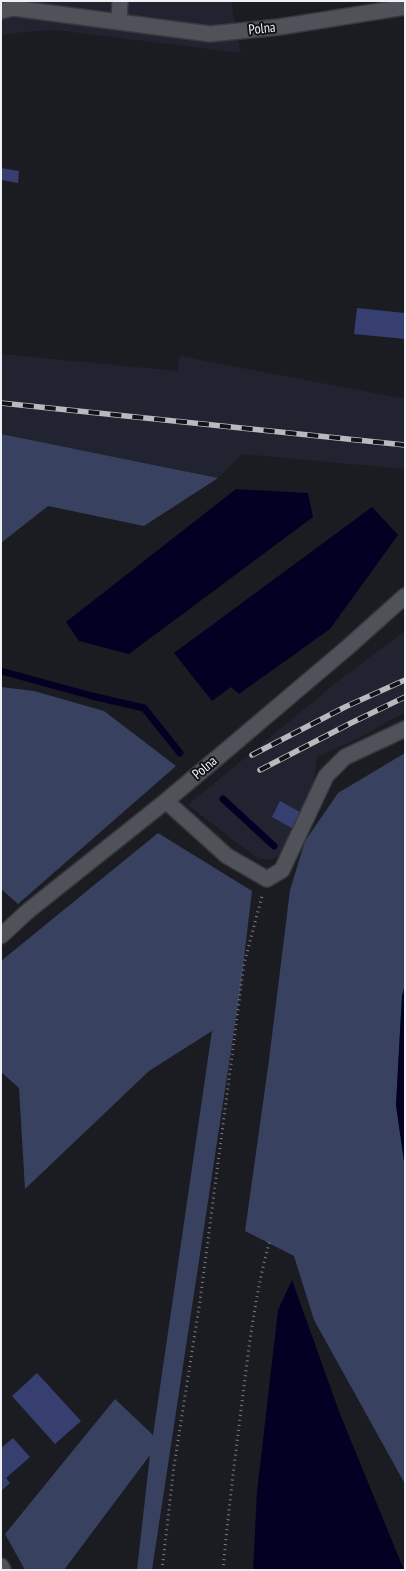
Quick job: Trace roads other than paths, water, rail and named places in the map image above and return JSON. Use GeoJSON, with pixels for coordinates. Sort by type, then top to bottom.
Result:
{"type":"FeatureCollection","features":[{"type":"Feature","properties":{"kind":"street"},"geometry":{"type":"LineString","coordinates":[[118,22],[120,1]]}},
{"type":"Feature","properties":{"kind":"street","name":"Polna"},"geometry":{"type":"LineString","coordinates":[[1,11],[13,8],[210,34],[279,27],[343,8],[405,7]]}},
{"type":"Feature","properties":{"kind":"street","name":"Polna"},"geometry":{"type":"LineString","coordinates":[[1,936],[28,911],[166,801],[348,647],[405,596]]}},
{"type":"Feature","properties":{"kind":"street"},"geometry":{"type":"LineString","coordinates":[[166,801],[227,856],[267,879],[282,870],[326,776],[344,757],[405,729]]}},
{"type":"Feature","properties":{"kind":"street"},"geometry":{"type":"LineString","coordinates":[[1,1566],[3,1570]]}},
{"type":"Feature","properties":{"kind":"waterway"},"geometry":{"type":"LineString","coordinates":[[1,671],[144,708],[180,753]]}},
{"type":"Feature","properties":{"kind":"waterway"},"geometry":{"type":"LineString","coordinates":[[223,799],[274,846]]}},
{"type":"Feature","properties":{"kind":"railway"},"geometry":{"type":"LineString","coordinates":[[1,403],[405,445]]}},
{"type":"Feature","properties":{"kind":"railway"},"geometry":{"type":"LineString","coordinates":[[252,755],[345,707],[405,680]]}},
{"type":"Feature","properties":{"kind":"railway"},"geometry":{"type":"LineString","coordinates":[[260,770],[405,697]]}}]}
